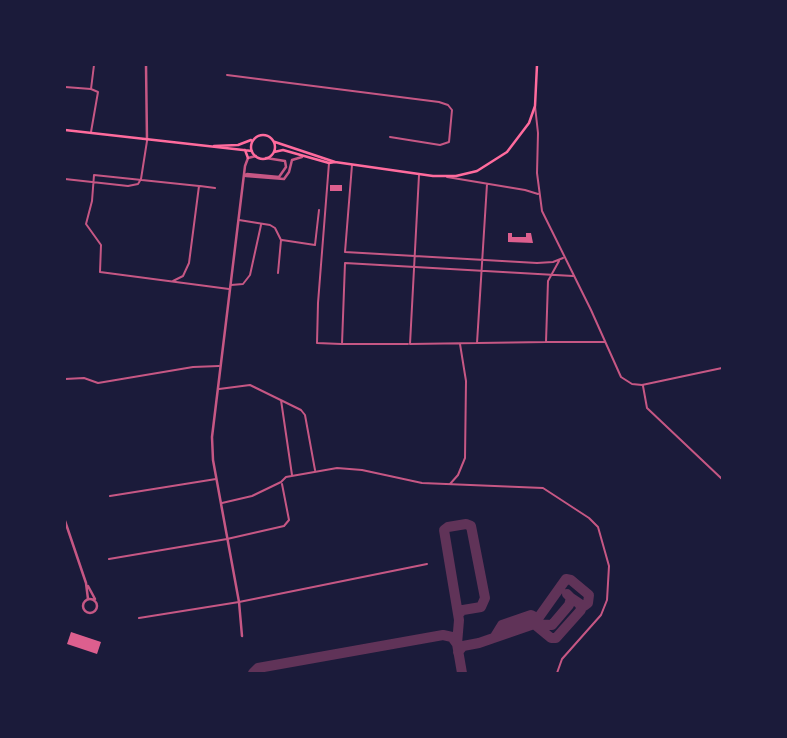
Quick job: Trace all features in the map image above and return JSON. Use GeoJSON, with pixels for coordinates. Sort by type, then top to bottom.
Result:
{"type":"FeatureCollection","features":[{"type":"Feature","properties":{"kind":"main road"},"geometry":{"type":"LineString","coordinates":[[65,130],[245,150],[266,158],[274,152],[284,150],[352,165],[444,177],[477,171],[498,159],[523,134],[535,106],[537,65]]}},
{"type":"Feature","properties":{"kind":"main road"},"geometry":{"type":"LineString","coordinates":[[212,146],[242,145],[264,135],[274,142],[329,161]]}},
{"type":"Feature","properties":{"kind":"main road"},"geometry":{"type":"LineString","coordinates":[[252,151],[254,139]]}},
{"type":"Feature","properties":{"kind":"main road"},"geometry":{"type":"LineString","coordinates":[[274,142],[274,152]]}},
{"type":"Feature","properties":{"kind":"main road"},"geometry":{"type":"LineString","coordinates":[[245,150],[248,158]]}},
{"type":"Feature","properties":{"kind":"street"},"geometry":{"type":"LineString","coordinates":[[91,89],[94,65]]}},
{"type":"Feature","properties":{"kind":"street"},"geometry":{"type":"LineString","coordinates":[[65,179],[128,186],[138,184],[147,140],[146,65],[138,65]]}},
{"type":"Feature","properties":{"kind":"street"},"geometry":{"type":"LineString","coordinates":[[228,75],[439,102],[452,110],[449,142],[440,145],[390,137]]}},
{"type":"Feature","properties":{"kind":"street"},"geometry":{"type":"LineString","coordinates":[[65,87],[98,92],[91,133]]}},
{"type":"Feature","properties":{"kind":"street"},"geometry":{"type":"LineString","coordinates":[[535,106],[538,195],[542,211],[621,377],[632,384],[642,385],[722,368]]}},
{"type":"Feature","properties":{"kind":"street"},"geometry":{"type":"LineString","coordinates":[[242,636],[239,601],[216,479],[212,437],[244,178],[248,158],[257,156]]}},
{"type":"Feature","properties":{"kind":"street"},"geometry":{"type":"LineString","coordinates":[[244,178],[284,179],[292,160],[304,156]]}},
{"type":"Feature","properties":{"kind":"street"},"geometry":{"type":"LineString","coordinates":[[244,178],[247,174],[279,177],[286,167],[285,161],[266,158]]}},
{"type":"Feature","properties":{"kind":"street"},"geometry":{"type":"LineString","coordinates":[[329,161],[317,343],[604,342]]}},
{"type":"Feature","properties":{"kind":"street"},"geometry":{"type":"LineString","coordinates":[[352,165],[345,252],[481,261],[559,261]]}},
{"type":"Feature","properties":{"kind":"street"},"geometry":{"type":"LineString","coordinates":[[215,188],[97,173],[94,175],[92,201],[86,224],[101,245],[100,272],[230,287],[243,284],[250,275],[262,223]]}},
{"type":"Feature","properties":{"kind":"street"},"geometry":{"type":"LineString","coordinates":[[410,344],[419,174]]}},
{"type":"Feature","properties":{"kind":"street"},"geometry":{"type":"LineString","coordinates":[[444,177],[525,190],[538,195]]}},
{"type":"Feature","properties":{"kind":"street"},"geometry":{"type":"LineString","coordinates":[[477,343],[486,184]]}},
{"type":"Feature","properties":{"kind":"street"},"geometry":{"type":"LineString","coordinates":[[173,281],[183,276],[189,263],[199,186]]}},
{"type":"Feature","properties":{"kind":"street"},"geometry":{"type":"LineString","coordinates":[[281,240],[315,245],[319,210]]}},
{"type":"Feature","properties":{"kind":"street"},"geometry":{"type":"LineString","coordinates":[[238,220],[262,223],[275,228],[281,240],[278,273]]}},
{"type":"Feature","properties":{"kind":"street"},"geometry":{"type":"LineString","coordinates":[[545,342],[550,275],[564,257]]}},
{"type":"Feature","properties":{"kind":"street"},"geometry":{"type":"LineString","coordinates":[[342,344],[345,263],[574,276]]}},
{"type":"Feature","properties":{"kind":"street"},"geometry":{"type":"LineString","coordinates":[[450,485],[458,475],[465,458],[466,381],[460,343]]}},
{"type":"Feature","properties":{"kind":"street"},"geometry":{"type":"LineString","coordinates":[[65,379],[84,378],[98,383],[193,367],[220,366]]}},
{"type":"Feature","properties":{"kind":"street"},"geometry":{"type":"LineString","coordinates":[[218,390],[250,385],[296,407],[305,415],[315,470]]}},
{"type":"Feature","properties":{"kind":"street"},"geometry":{"type":"LineString","coordinates":[[642,385],[648,408],[722,478]]}},
{"type":"Feature","properties":{"kind":"street"},"geometry":{"type":"LineString","coordinates":[[281,399],[292,476]]}},
{"type":"Feature","properties":{"kind":"street"},"geometry":{"type":"LineString","coordinates":[[221,503],[252,496],[286,477],[337,468],[362,470],[422,483],[542,488],[590,518],[597,527],[609,566],[607,600],[601,615],[562,660],[557,673]]}},
{"type":"Feature","properties":{"kind":"street"},"geometry":{"type":"LineString","coordinates":[[110,496],[216,479]]}},
{"type":"Feature","properties":{"kind":"street"},"geometry":{"type":"LineString","coordinates":[[108,559],[227,539],[284,526],[289,520],[281,482]]}},
{"type":"Feature","properties":{"kind":"street"},"geometry":{"type":"LineString","coordinates":[[65,521],[86,583],[96,601],[96,609],[88,612],[83,607],[88,599],[86,583]]}},
{"type":"Feature","properties":{"kind":"street"},"geometry":{"type":"LineString","coordinates":[[139,618],[427,564]]}},
{"type":"Feature","properties":{"kind":"street"},"geometry":{"type":"LineString","coordinates":[[88,599],[96,601]]}},
{"type":"Feature","properties":{"kind":"building"},"geometry":{"type":"Polygon","coordinates":[[[330,185],[342,185],[342,191],[330,191],[330,185]]]}},
{"type":"Feature","properties":{"kind":"building"},"geometry":{"type":"Polygon","coordinates":[[[508,233],[512,233],[512,237],[526,237],[526,233],[531,233],[533,243],[508,242],[508,233]]]}},
{"type":"Feature","properties":{"kind":"building"},"geometry":{"type":"Polygon","coordinates":[[[71,632],[101,642],[97,654],[67,644],[71,632]]]}},
{"type":"Feature","properties":{"kind":"taxiway"},"geometry":{"type":"LineString","coordinates":[[458,614],[463,610],[481,607],[485,598],[471,526],[466,524],[444,530],[459,620],[457,644],[462,673]]}},
{"type":"Feature","properties":{"kind":"taxiway"},"geometry":{"type":"LineString","coordinates":[[458,652],[463,646],[534,624],[566,579],[589,595],[588,603],[584,606],[580,604]]}},
{"type":"Feature","properties":{"kind":"taxiway"},"geometry":{"type":"LineString","coordinates":[[534,624],[552,625],[569,605],[571,598],[567,594]]}},
{"type":"Feature","properties":{"kind":"taxiway"},"geometry":{"type":"LineString","coordinates":[[534,624],[551,638],[556,638],[581,610],[580,604],[571,598]]}},
{"type":"Feature","properties":{"kind":"taxiway"},"geometry":{"type":"LineString","coordinates":[[494,638],[502,625],[531,615],[536,622]]}},
{"type":"Feature","properties":{"kind":"taxiway"},"geometry":{"type":"LineString","coordinates":[[253,673],[258,668],[443,635],[452,637],[457,644]]}}]}
